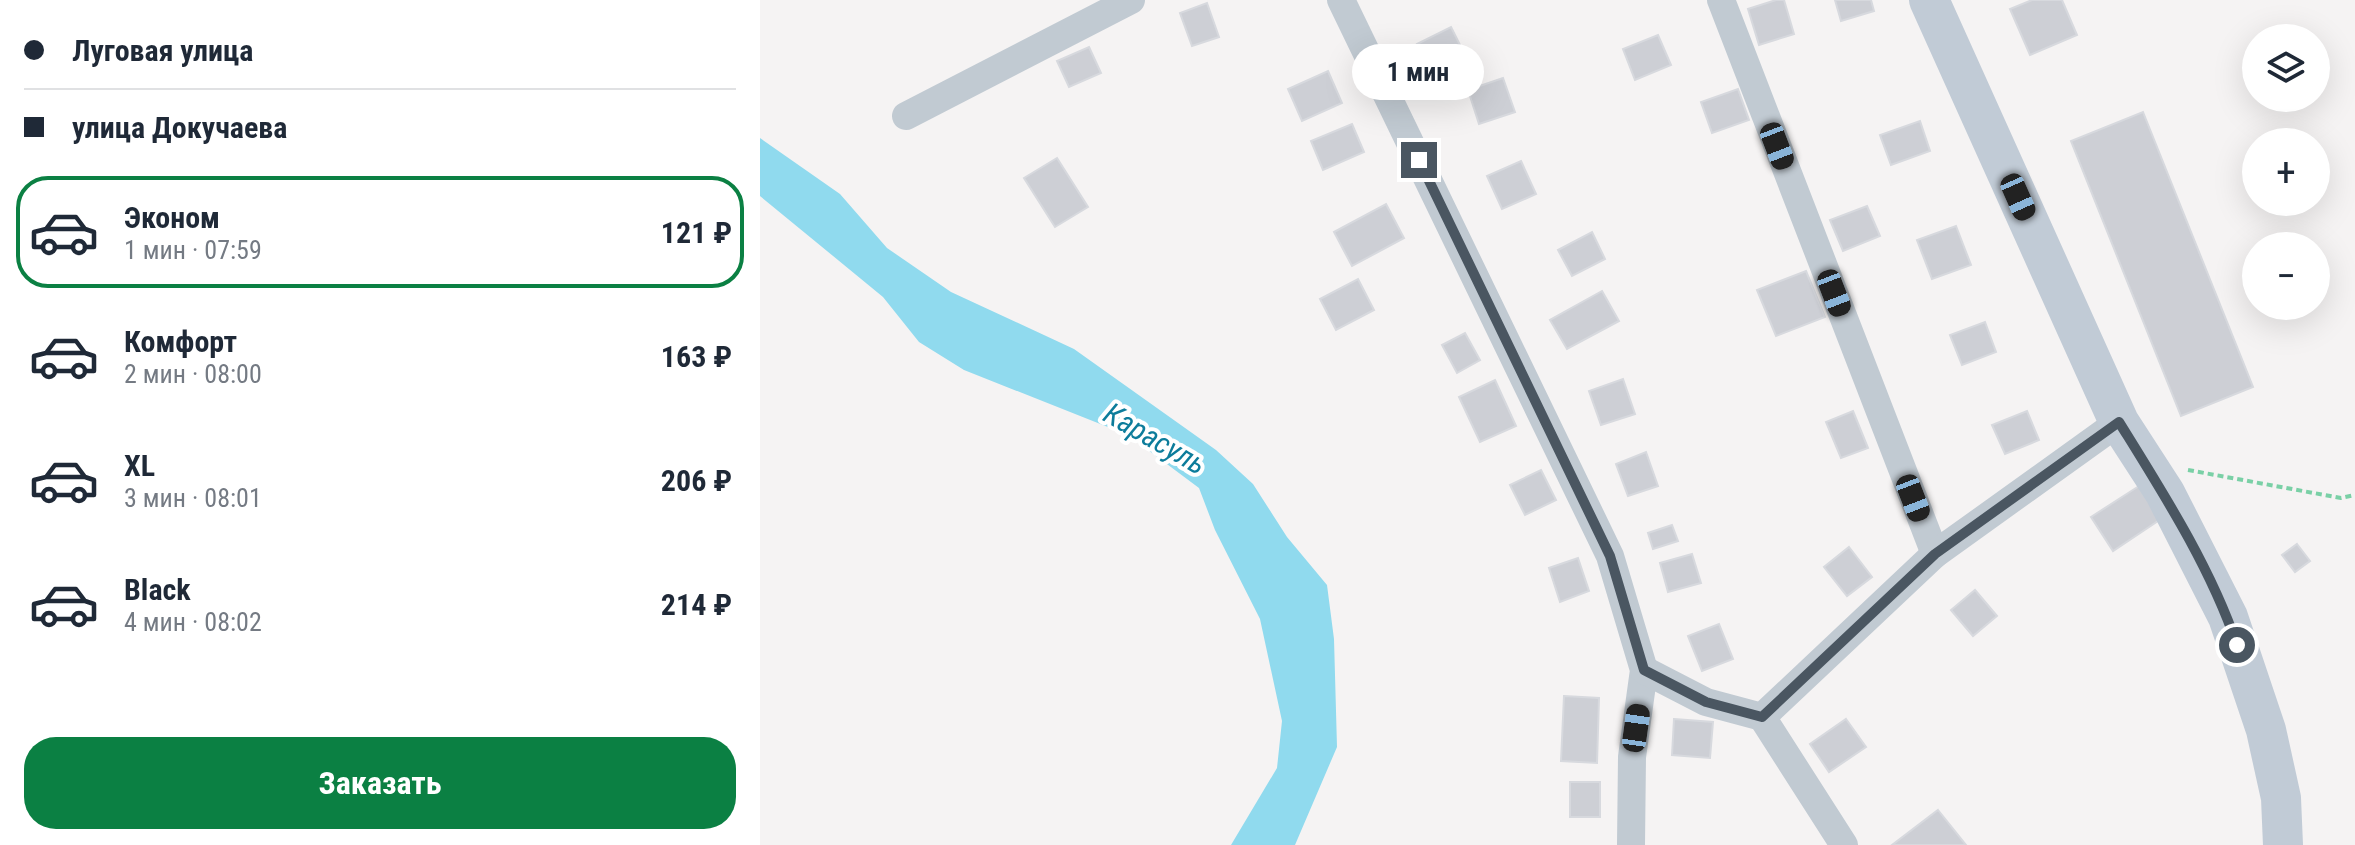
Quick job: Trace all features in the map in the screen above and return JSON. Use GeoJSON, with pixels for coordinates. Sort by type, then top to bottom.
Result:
{"type":"FeatureCollection","features":[{"type":"Feature","properties":{"kind":"main road"},"geometry":{"type":"LineString","coordinates":[[1929,0],[2119,422],[2165,493],[2228,617],[2266,730],[2281,798],[2283,845]]}},
{"type":"Feature","properties":{"kind":"street"},"geometry":{"type":"LineString","coordinates":[[906,116],[1131,0]]}},
{"type":"Feature","properties":{"kind":"street"},"geometry":{"type":"LineString","coordinates":[[1341,0],[1610,556],[1644,670],[1632,757],[1631,845]]}},
{"type":"Feature","properties":{"kind":"street"},"geometry":{"type":"LineString","coordinates":[[1721,0],[1935,554]]}},
{"type":"Feature","properties":{"kind":"street"},"geometry":{"type":"LineString","coordinates":[[1762,717],[1935,554],[2119,422]]}},
{"type":"Feature","properties":{"kind":"street"},"geometry":{"type":"LineString","coordinates":[[1644,670],[1706,702],[1762,717],[1844,845]]}},
{"type":"Feature","properties":{"kind":"path"},"geometry":{"type":"LineString","coordinates":[[2182,468],[2341,498],[2355,495]]}},
{"type":"Feature","properties":{"kind":"water","name":"Карасуль"},"geometry":{"type":"Polygon","coordinates":[[[760,138],[840,194],[887,248],[951,292],[1074,349],[1216,450],[1253,484],[1287,537],[1327,585],[1334,639],[1337,747],[1295,845],[1231,845],[1277,768],[1282,721],[1260,619],[1215,530],[1199,488],[1128,435],[964,370],[919,342],[883,297],[760,196],[760,138]]]}},
{"type":"Feature","properties":{"kind":"building"},"geometry":{"type":"Polygon","coordinates":[[[1784,0],[1794,34],[1759,45],[1748,9],[1784,0]]]}},
{"type":"Feature","properties":{"kind":"building"},"geometry":{"type":"Polygon","coordinates":[[[1835,0],[1871,0],[1874,11],[1841,21],[1835,0]]]}},
{"type":"Feature","properties":{"kind":"building"},"geometry":{"type":"Polygon","coordinates":[[[2032,0],[2062,0],[2077,35],[2030,55],[2010,9],[2032,0]]]}},
{"type":"Feature","properties":{"kind":"building"},"geometry":{"type":"Polygon","coordinates":[[[1207,3],[1219,37],[1192,46],[1180,13],[1207,3]]]}},
{"type":"Feature","properties":{"kind":"building"},"geometry":{"type":"Polygon","coordinates":[[[1451,27],[1467,59],[1432,76],[1417,44],[1451,27]]]}},
{"type":"Feature","properties":{"kind":"building"},"geometry":{"type":"Polygon","coordinates":[[[1658,35],[1671,65],[1635,80],[1623,49],[1658,35]]]}},
{"type":"Feature","properties":{"kind":"building"},"geometry":{"type":"Polygon","coordinates":[[[1089,47],[1101,73],[1069,87],[1057,61],[1089,47]]]}},
{"type":"Feature","properties":{"kind":"building"},"geometry":{"type":"Polygon","coordinates":[[[1328,71],[1342,103],[1302,121],[1288,89],[1328,71]]]}},
{"type":"Feature","properties":{"kind":"building"},"geometry":{"type":"Polygon","coordinates":[[[1503,78],[1515,112],[1479,124],[1468,90],[1503,78]]]}},
{"type":"Feature","properties":{"kind":"building"},"geometry":{"type":"Polygon","coordinates":[[[1738,89],[1749,120],[1712,133],[1701,102],[1738,89]]]}},
{"type":"Feature","properties":{"kind":"building"},"geometry":{"type":"Polygon","coordinates":[[[2143,112],[2253,387],[2181,416],[2071,141],[2143,112]]]}},
{"type":"Feature","properties":{"kind":"building"},"geometry":{"type":"Polygon","coordinates":[[[1920,121],[1930,151],[1891,165],[1880,135],[1920,121]]]}},
{"type":"Feature","properties":{"kind":"building"},"geometry":{"type":"Polygon","coordinates":[[[1352,124],[1364,152],[1323,170],[1311,141],[1352,124]]]}},
{"type":"Feature","properties":{"kind":"building"},"geometry":{"type":"Polygon","coordinates":[[[1057,158],[1088,207],[1055,227],[1024,178],[1057,158]]]}},
{"type":"Feature","properties":{"kind":"building"},"geometry":{"type":"Polygon","coordinates":[[[1521,161],[1536,194],[1502,209],[1487,176],[1521,161]]]}},
{"type":"Feature","properties":{"kind":"building"},"geometry":{"type":"Polygon","coordinates":[[[1386,204],[1404,238],[1352,266],[1334,232],[1386,204]]]}},
{"type":"Feature","properties":{"kind":"building"},"geometry":{"type":"Polygon","coordinates":[[[1867,206],[1880,236],[1843,251],[1830,220],[1867,206]]]}},
{"type":"Feature","properties":{"kind":"building"},"geometry":{"type":"Polygon","coordinates":[[[1956,226],[1971,265],[1932,279],[1917,240],[1956,226]]]}},
{"type":"Feature","properties":{"kind":"building"},"geometry":{"type":"Polygon","coordinates":[[[1592,232],[1605,259],[1572,276],[1558,250],[1592,232]]]}},
{"type":"Feature","properties":{"kind":"building"},"geometry":{"type":"Polygon","coordinates":[[[1806,271],[1825,317],[1776,336],[1757,290],[1806,271]]]}},
{"type":"Feature","properties":{"kind":"building"},"geometry":{"type":"Polygon","coordinates":[[[1358,279],[1374,310],[1336,330],[1320,299],[1358,279]]]}},
{"type":"Feature","properties":{"kind":"building"},"geometry":{"type":"Polygon","coordinates":[[[1602,291],[1619,321],[1567,349],[1550,320],[1602,291]]]}},
{"type":"Feature","properties":{"kind":"building"},"geometry":{"type":"Polygon","coordinates":[[[1985,322],[1996,352],[1962,365],[1950,335],[1985,322]]]}},
{"type":"Feature","properties":{"kind":"building"},"geometry":{"type":"Polygon","coordinates":[[[1465,333],[1480,360],[1457,373],[1442,345],[1465,333]]]}},
{"type":"Feature","properties":{"kind":"building"},"geometry":{"type":"Polygon","coordinates":[[[1623,379],[1635,414],[1601,425],[1589,391],[1623,379]]]}},
{"type":"Feature","properties":{"kind":"building"},"geometry":{"type":"Polygon","coordinates":[[[1495,380],[1516,426],[1480,442],[1459,397],[1495,380]]]}},
{"type":"Feature","properties":{"kind":"building"},"geometry":{"type":"Polygon","coordinates":[[[1853,411],[1868,448],[1841,458],[1826,422],[1853,411]]]}},
{"type":"Feature","properties":{"kind":"building"},"geometry":{"type":"Polygon","coordinates":[[[2027,411],[2039,440],[2005,454],[1992,425],[2027,411]]]}},
{"type":"Feature","properties":{"kind":"building"},"geometry":{"type":"Polygon","coordinates":[[[1646,452],[1658,486],[1628,496],[1616,464],[1646,452]]]}},
{"type":"Feature","properties":{"kind":"building"},"geometry":{"type":"Polygon","coordinates":[[[1541,470],[1556,500],[1525,515],[1510,485],[1541,470]]]}},
{"type":"Feature","properties":{"kind":"building"},"geometry":{"type":"Polygon","coordinates":[[[2139,486],[2161,519],[2113,551],[2091,517],[2139,486]]]}},
{"type":"Feature","properties":{"kind":"building"},"geometry":{"type":"Polygon","coordinates":[[[1672,525],[1678,541],[1653,549],[1648,533],[1672,525]]]}},
{"type":"Feature","properties":{"kind":"building"},"geometry":{"type":"Polygon","coordinates":[[[2297,544],[2310,561],[2295,572],[2282,555],[2297,544]]]}},
{"type":"Feature","properties":{"kind":"building"},"geometry":{"type":"Polygon","coordinates":[[[1849,547],[1872,577],[1847,596],[1824,567],[1849,547]]]}},
{"type":"Feature","properties":{"kind":"building"},"geometry":{"type":"Polygon","coordinates":[[[1692,554],[1701,583],[1668,592],[1660,563],[1692,554]]]}},
{"type":"Feature","properties":{"kind":"building"},"geometry":{"type":"Polygon","coordinates":[[[1578,558],[1589,591],[1560,602],[1549,568],[1578,558]]]}},
{"type":"Feature","properties":{"kind":"building"},"geometry":{"type":"Polygon","coordinates":[[[1975,590],[1997,616],[1973,636],[1951,610],[1975,590]]]}},
{"type":"Feature","properties":{"kind":"building"},"geometry":{"type":"Polygon","coordinates":[[[1719,624],[1733,659],[1702,671],[1688,636],[1719,624]]]}},
{"type":"Feature","properties":{"kind":"building"},"geometry":{"type":"Polygon","coordinates":[[[1564,696],[1599,698],[1597,763],[1561,761],[1564,696]]]}},
{"type":"Feature","properties":{"kind":"building"},"geometry":{"type":"Polygon","coordinates":[[[1674,719],[1713,722],[1710,758],[1672,755],[1674,719]]]}},
{"type":"Feature","properties":{"kind":"building"},"geometry":{"type":"Polygon","coordinates":[[[1846,719],[1866,747],[1829,772],[1810,744],[1846,719]]]}},
{"type":"Feature","properties":{"kind":"building"},"geometry":{"type":"Polygon","coordinates":[[[1570,782],[1600,782],[1600,817],[1570,817],[1570,782]]]}},
{"type":"Feature","properties":{"kind":"building"},"geometry":{"type":"Polygon","coordinates":[[[1938,810],[1966,845],[1892,845],[1938,810]]]}},
{"type":"Feature","properties":{"kind":"route"},"geometry":{"type":"LineString","coordinates":[[1419,160],[1610,556],[1644,670],[1706,702],[1762,717],[1935,554],[2119,422],[2165,493],[2228,617],[2237,645]]}}]}
